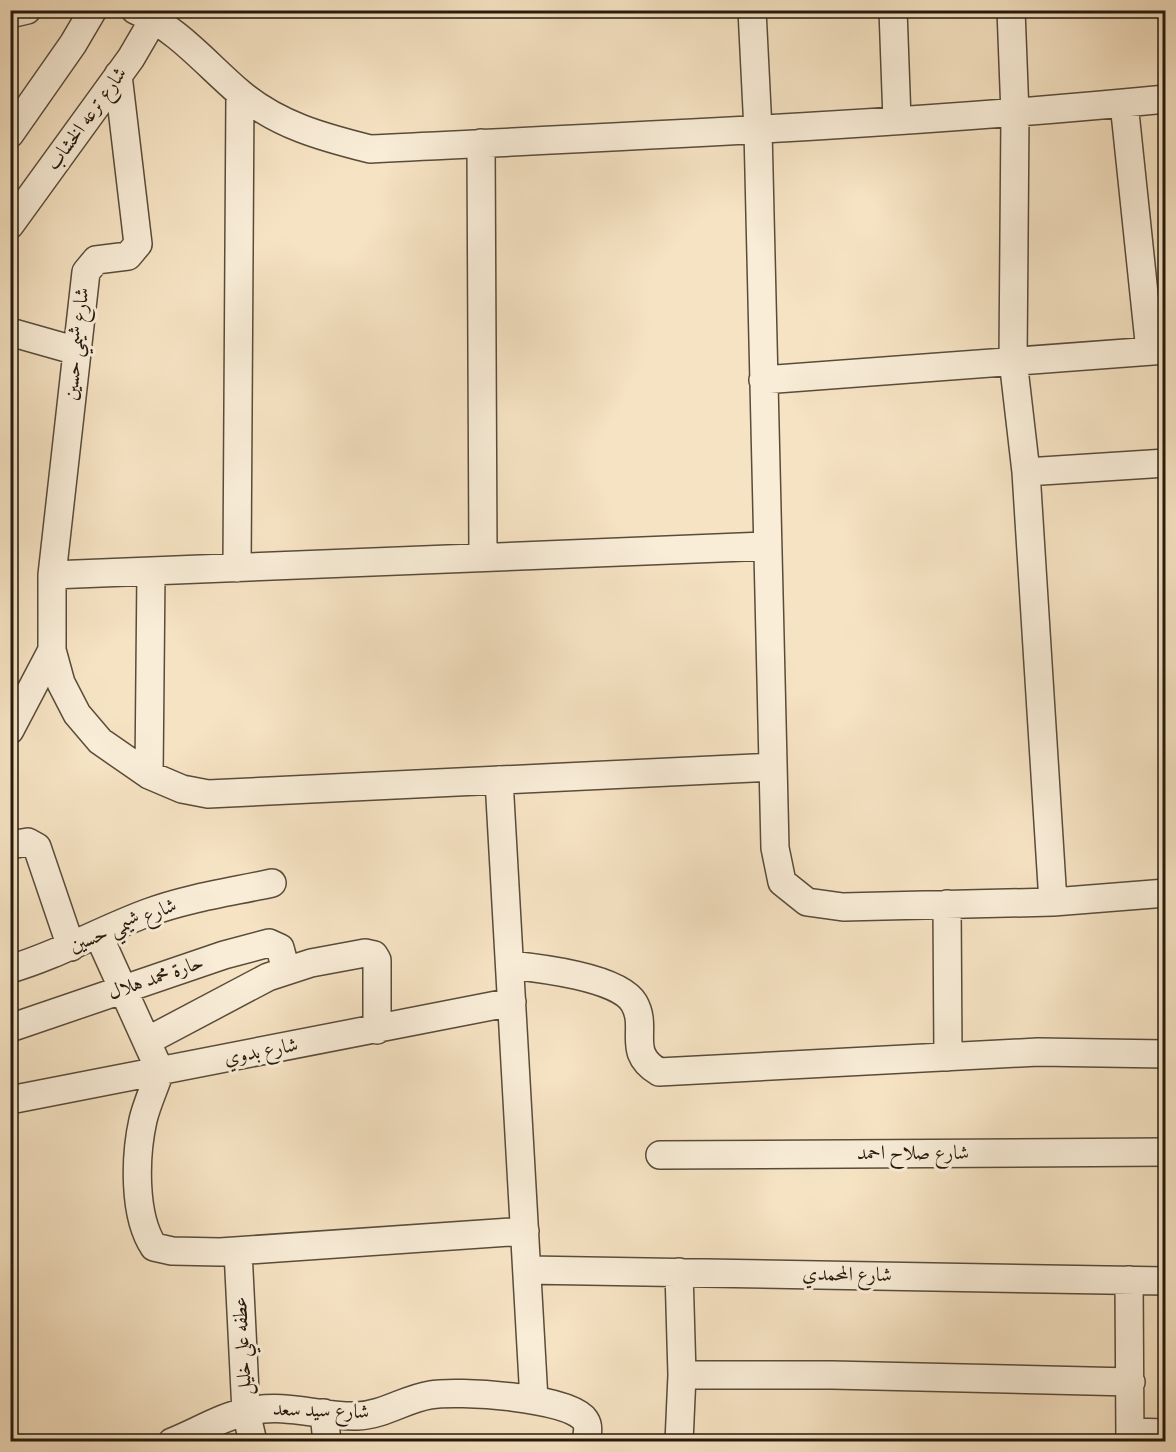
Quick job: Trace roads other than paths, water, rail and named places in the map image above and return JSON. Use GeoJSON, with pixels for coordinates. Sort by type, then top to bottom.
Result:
{"type":"FeatureCollection","features":[{"type":"Feature","properties":{"kind":"street"},"geometry":{"type":"LineString","coordinates":[[10,14],[27,10]]}},
{"type":"Feature","properties":{"kind":"street"},"geometry":{"type":"LineString","coordinates":[[10,134],[73,44],[93,10]]}},
{"type":"Feature","properties":{"kind":"street"},"geometry":{"type":"LineString","coordinates":[[752,10],[758,130],[775,848],[782,882],[807,902],[843,907],[1053,902],[1166,892]]}},
{"type":"Feature","properties":{"kind":"street"},"geometry":{"type":"LineString","coordinates":[[892,10],[897,120]]}},
{"type":"Feature","properties":{"kind":"street"},"geometry":{"type":"LineString","coordinates":[[1011,10],[1015,114],[1013,360],[1026,472],[1053,902]]}},
{"type":"Feature","properties":{"kind":"street"},"geometry":{"type":"LineString","coordinates":[[150,13],[187,42],[240,93],[262,109],[312,135],[370,149],[758,130],[1015,114],[1166,99]]}},
{"type":"Feature","properties":{"kind":"street","name":"شارع ترعه الخشاب"},"geometry":{"type":"LineString","coordinates":[[10,225],[118,75],[150,13]]}},
{"type":"Feature","properties":{"kind":"street","name":"شارع شيمي حسين"},"geometry":{"type":"LineString","coordinates":[[52,650],[52,575],[86,272],[96,260],[128,256],[138,244],[118,75]]}},
{"type":"Feature","properties":{"kind":"street"},"geometry":{"type":"LineString","coordinates":[[237,568],[240,93]]}},
{"type":"Feature","properties":{"kind":"street"},"geometry":{"type":"LineString","coordinates":[[763,380],[1158,350],[1124,103]]}},
{"type":"Feature","properties":{"kind":"street"},"geometry":{"type":"LineString","coordinates":[[481,143],[483,558]]}},
{"type":"Feature","properties":{"kind":"street"},"geometry":{"type":"LineString","coordinates":[[10,332],[77,351]]}},
{"type":"Feature","properties":{"kind":"street"},"geometry":{"type":"LineString","coordinates":[[1026,472],[1166,463]]}},
{"type":"Feature","properties":{"kind":"street"},"geometry":{"type":"LineString","coordinates":[[52,575],[767,546]]}},
{"type":"Feature","properties":{"kind":"street"},"geometry":{"type":"LineString","coordinates":[[149,775],[151,571]]}},
{"type":"Feature","properties":{"kind":"street"},"geometry":{"type":"LineString","coordinates":[[52,650],[61,683],[78,714],[100,741],[149,775],[182,789],[208,794],[773,767]]}},
{"type":"Feature","properties":{"kind":"street"},"geometry":{"type":"LineString","coordinates":[[10,730],[52,650]]}},
{"type":"Feature","properties":{"kind":"street"},"geometry":{"type":"LineString","coordinates":[[499,780],[534,1400]]}},
{"type":"Feature","properties":{"kind":"street"},"geometry":{"type":"LineString","coordinates":[[10,844],[28,842],[37,847],[72,946]]}},
{"type":"Feature","properties":{"kind":"street","name":"شارع شيمي حسين"},"geometry":{"type":"LineString","coordinates":[[10,969],[180,902],[272,883]]}},
{"type":"Feature","properties":{"kind":"street"},"geometry":{"type":"LineString","coordinates":[[947,904],[948,1057]]}},
{"type":"Feature","properties":{"kind":"street"},"geometry":{"type":"LineString","coordinates":[[98,934],[160,1071],[144,1117],[140,1137],[139,1209],[145,1233],[154,1247],[172,1251],[237,1251],[525,1231]]}},
{"type":"Feature","properties":{"kind":"street","name":"حارة محمد هلال"},"geometry":{"type":"LineString","coordinates":[[10,1028],[123,989],[269,943],[280,948],[286,970]]}},
{"type":"Feature","properties":{"kind":"street"},"geometry":{"type":"LineString","coordinates":[[147,1041],[248,987],[286,970],[365,953],[374,955],[377,960],[376,1030]]}},
{"type":"Feature","properties":{"kind":"street"},"geometry":{"type":"LineString","coordinates":[[510,965],[565,971],[628,996],[635,1004],[638,1016],[640,1054],[648,1065],[659,1072],[1038,1052],[1166,1054]]}},
{"type":"Feature","properties":{"kind":"street","name":"شارع بدوي"},"geometry":{"type":"LineString","coordinates":[[10,1100],[512,1002]]}},
{"type":"Feature","properties":{"kind":"street","name":"شارع صلاح احمد"},"geometry":{"type":"LineString","coordinates":[[660,1155],[1166,1152]]}},
{"type":"Feature","properties":{"kind":"street","name":"عطفه علي خليل"},"geometry":{"type":"LineString","coordinates":[[237,1251],[246,1412],[253,1442]]}},
{"type":"Feature","properties":{"kind":"street","name":"شارع المحمدي"},"geometry":{"type":"LineString","coordinates":[[528,1270],[1166,1281]]}},
{"type":"Feature","properties":{"kind":"street"},"geometry":{"type":"LineString","coordinates":[[679,1272],[682,1375],[680,1442]]}},
{"type":"Feature","properties":{"kind":"street"},"geometry":{"type":"LineString","coordinates":[[1129,1280],[1130,1437],[1166,1433]]}},
{"type":"Feature","properties":{"kind":"street"},"geometry":{"type":"LineString","coordinates":[[682,1375],[832,1375],[1131,1382]]}},
{"type":"Feature","properties":{"kind":"street","name":"شارع سيد سعد"},"geometry":{"type":"LineString","coordinates":[[172,1442],[246,1412],[291,1407],[344,1416],[373,1414],[415,1398],[448,1393],[534,1400],[577,1413],[584,1418],[588,1427],[585,1442]]}},
{"type":"Feature","properties":{"kind":"street"},"geometry":{"type":"LineString","coordinates":[[324,1413],[327,1442]]}}]}
